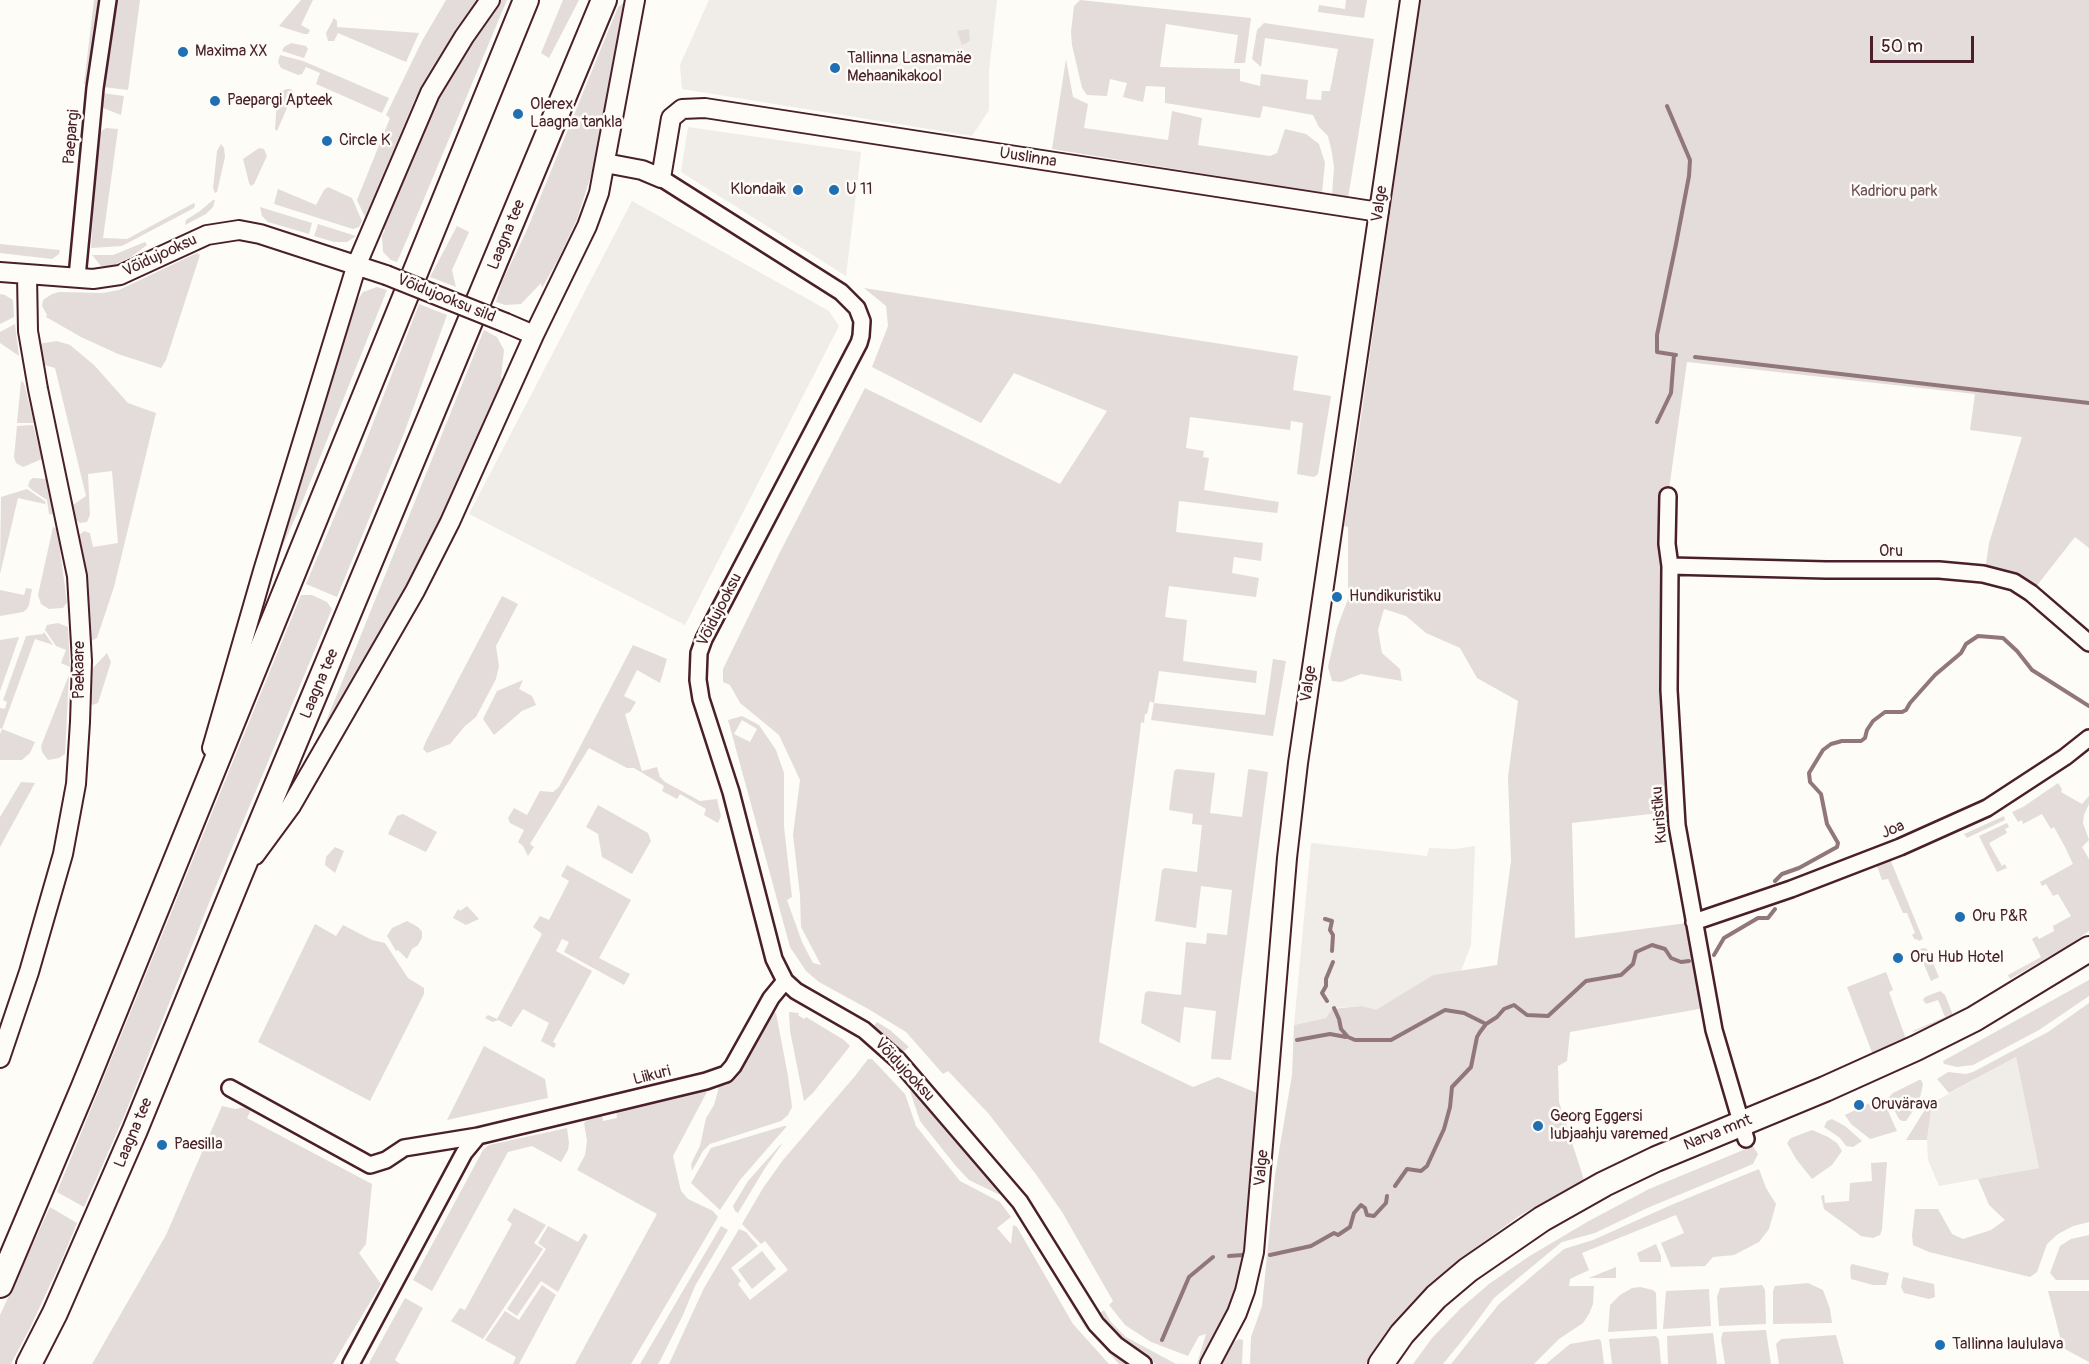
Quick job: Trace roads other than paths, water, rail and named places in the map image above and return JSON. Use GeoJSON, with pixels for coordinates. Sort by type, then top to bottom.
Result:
{"type":"FeatureCollection","features":[{"type":"Feature","properties":{"kind":"main road"},"geometry":{"type":"LineString","coordinates":[[0,1285],[83,1089],[526,0]]}},
{"type":"Feature","properties":{"kind":"main road","name":"Laagna tee"},"geometry":{"type":"LineString","coordinates":[[28,1364],[55,1313],[131,1141],[604,0]]}},
{"type":"Feature","properties":{"kind":"main road","name":"Narva mnt"},"geometry":{"type":"LineString","coordinates":[[1400,1364],[1433,1322],[1454,1302],[1520,1251],[1616,1195],[1824,1089],[1974,1019],[2089,949]]}},
{"type":"Feature","properties":{"kind":"main road","name":"Narva mnt"},"geometry":{"type":"LineString","coordinates":[[1381,1364],[1402,1334],[1436,1297],[1468,1270],[1508,1241],[1604,1184],[1656,1159],[1854,1094],[1981,1032],[2089,968]]}},
{"type":"Feature","properties":{"kind":"street","name":"Paepargi"},"geometry":{"type":"LineString","coordinates":[[77,277],[95,88],[108,0]]}},
{"type":"Feature","properties":{"kind":"street"},"geometry":{"type":"LineString","coordinates":[[186,836],[262,570],[357,264],[430,93],[490,0]]}},
{"type":"Feature","properties":{"kind":"street"},"geometry":{"type":"LineString","coordinates":[[239,876],[291,806],[415,591],[450,522],[534,335],[587,226],[599,193],[635,0]]}},
{"type":"Feature","properties":{"kind":"street","name":"Valge"},"geometry":{"type":"LineString","coordinates":[[1210,1364],[1237,1313],[1245,1291],[1254,1252],[1287,858],[1298,763],[1335,498],[1410,0]]}},
{"type":"Feature","properties":{"kind":"street","name":"Uuslinna"},"geometry":{"type":"LineString","coordinates":[[661,178],[671,118],[677,111],[688,107],[1379,212]]}},
{"type":"Feature","properties":{"kind":"street","name":"Võidujooksu"},"geometry":{"type":"LineString","coordinates":[[605,163],[642,170],[661,178],[841,292],[857,308],[862,321],[859,343],[704,639],[699,653],[698,680],[701,699],[731,792],[774,959],[784,981],[803,996],[864,1030],[898,1060],[1020,1202],[1096,1324],[1116,1345],[1143,1364]]}},
{"type":"Feature","properties":{"kind":"street","name":"Võidujooksu"},"geometry":{"type":"LineString","coordinates":[[0,272],[93,279],[120,275],[207,235],[239,230],[357,264],[386,275]]}},
{"type":"Feature","properties":{"kind":"street","name":"Paekaare"},"geometry":{"type":"LineString","coordinates":[[0,1058],[29,972],[63,854],[76,784],[80,722],[82,661],[77,576],[28,331],[27,275]]}},
{"type":"Feature","properties":{"kind":"street","name":"Võidujooksu sild"},"geometry":{"type":"LineString","coordinates":[[386,275],[534,335]]}},
{"type":"Feature","properties":{"kind":"street","name":"Kuristiku"},"geometry":{"type":"LineString","coordinates":[[1668,496],[1669,690],[1677,825],[1714,1030],[1744,1131]]}},
{"type":"Feature","properties":{"kind":"street","name":"Oru"},"geometry":{"type":"LineString","coordinates":[[1670,566],[1939,570],[1983,574],[2014,582],[2031,593],[2089,643]]}},
{"type":"Feature","properties":{"kind":"street","name":"Joa"},"geometry":{"type":"LineString","coordinates":[[1694,922],[1900,847],[1987,808],[2065,757],[2089,738]]}},
{"type":"Feature","properties":{"kind":"street","name":"Liikuri"},"geometry":{"type":"LineString","coordinates":[[230,1088],[370,1164],[386,1160],[404,1148],[478,1136],[706,1081],[726,1074],[733,1066],[771,998],[784,981]]}},
{"type":"Feature","properties":{"kind":"street"},"geometry":{"type":"LineString","coordinates":[[351,1364],[464,1153],[478,1136]]}},
{"type":"Feature","properties":{"kind":"waterway"},"geometry":{"type":"LineString","coordinates":[[1667,106],[1690,160],[1689,176],[1657,335],[1657,352],[1676,355]]}},
{"type":"Feature","properties":{"kind":"waterway"},"geometry":{"type":"LineString","coordinates":[[1657,422],[1671,393],[1674,355]]}},
{"type":"Feature","properties":{"kind":"waterway"},"geometry":{"type":"LineString","coordinates":[[1695,357],[2089,403]]}},
{"type":"Feature","properties":{"kind":"waterway"},"geometry":{"type":"LineString","coordinates":[[1775,881],[1782,874],[1799,868],[1837,847],[1838,843],[1827,824],[1821,794],[1810,782],[1809,773],[1823,750],[1831,744],[1842,741],[1861,741],[1865,738],[1873,721],[1885,712],[1906,710],[1935,675],[1961,653],[1966,644],[1978,636],[2003,638],[2032,670],[2089,706]]}},
{"type":"Feature","properties":{"kind":"waterway"},"geometry":{"type":"LineString","coordinates":[[1714,955],[1724,938],[1758,918],[1768,918],[1775,909]]}},
{"type":"Feature","properties":{"kind":"waterway"},"geometry":{"type":"LineString","coordinates":[[1325,919],[1332,921],[1330,930],[1333,935],[1332,951]]}},
{"type":"Feature","properties":{"kind":"waterway"},"geometry":{"type":"LineString","coordinates":[[1395,1186],[1407,1169],[1421,1171],[1427,1166],[1444,1129],[1452,1087],[1471,1067],[1480,1032],[1504,1009],[1514,1005],[1527,1015],[1548,1016],[1586,981],[1621,975],[1633,964],[1636,952],[1652,945],[1665,949],[1671,958],[1681,962],[1689,961]]}},
{"type":"Feature","properties":{"kind":"waterway"},"geometry":{"type":"LineString","coordinates":[[1327,1001],[1322,993],[1333,962]]}},
{"type":"Feature","properties":{"kind":"waterway"},"geometry":{"type":"LineString","coordinates":[[1334,1008],[1341,1029],[1348,1037],[1355,1040],[1391,1040],[1445,1010],[1464,1013],[1486,1024]]}},
{"type":"Feature","properties":{"kind":"waterway"},"geometry":{"type":"LineString","coordinates":[[1297,1040],[1330,1034],[1346,1037]]}},
{"type":"Feature","properties":{"kind":"waterway"},"geometry":{"type":"LineString","coordinates":[[1270,1255],[1311,1246],[1334,1233],[1338,1235],[1350,1227],[1354,1213],[1361,1205],[1365,1208],[1367,1215],[1374,1216],[1386,1203],[1387,1196]]}},
{"type":"Feature","properties":{"kind":"waterway"},"geometry":{"type":"LineString","coordinates":[[1229,1256],[1243,1255]]}},
{"type":"Feature","properties":{"kind":"waterway"},"geometry":{"type":"LineString","coordinates":[[1162,1340],[1189,1277],[1213,1257]]}},
{"type":"Feature","properties":{"kind":"place","name":"Maxima XX"},"geometry":{"type":"Point","coordinates":[183,52]}},
{"type":"Feature","properties":{"kind":"place","name":"Tallinna Lasnamäe Mehaanikakool"},"geometry":{"type":"Point","coordinates":[835,68]}},
{"type":"Feature","properties":{"kind":"place","name":"Paepargi Apteek"},"geometry":{"type":"Point","coordinates":[215,101]}},
{"type":"Feature","properties":{"kind":"place","name":"Olerex Laagna tankla"},"geometry":{"type":"Point","coordinates":[518,114]}},
{"type":"Feature","properties":{"kind":"place","name":"Circle K"},"geometry":{"type":"Point","coordinates":[327,141]}},
{"type":"Feature","properties":{"kind":"place","name":"Klondaik"},"geometry":{"type":"Point","coordinates":[798,190]}},
{"type":"Feature","properties":{"kind":"place","name":"U 11"},"geometry":{"type":"Point","coordinates":[834,190]}},
{"type":"Feature","properties":{"kind":"place","name":"Hundikuristiku"},"geometry":{"type":"Point","coordinates":[1337,597]}},
{"type":"Feature","properties":{"kind":"place","name":"Oru P&R"},"geometry":{"type":"Point","coordinates":[1960,917]}},
{"type":"Feature","properties":{"kind":"place","name":"Oru Hub Hotel"},"geometry":{"type":"Point","coordinates":[1898,958]}},
{"type":"Feature","properties":{"kind":"place","name":"Oruvärava"},"geometry":{"type":"Point","coordinates":[1859,1105]}},
{"type":"Feature","properties":{"kind":"place","name":"Georg Eggersi lubjaahju varemed"},"geometry":{"type":"Point","coordinates":[1538,1126]}},
{"type":"Feature","properties":{"kind":"place","name":"Paesilla"},"geometry":{"type":"Point","coordinates":[162,1145]}},
{"type":"Feature","properties":{"kind":"place","name":"Tallinna laululava"},"geometry":{"type":"Point","coordinates":[1940,1345]}},
{"type":"Feature","properties":{"kind":"park label","name":"Kadrioru park"},"geometry":{"type":"Point","coordinates":[1894,192]}}]}
